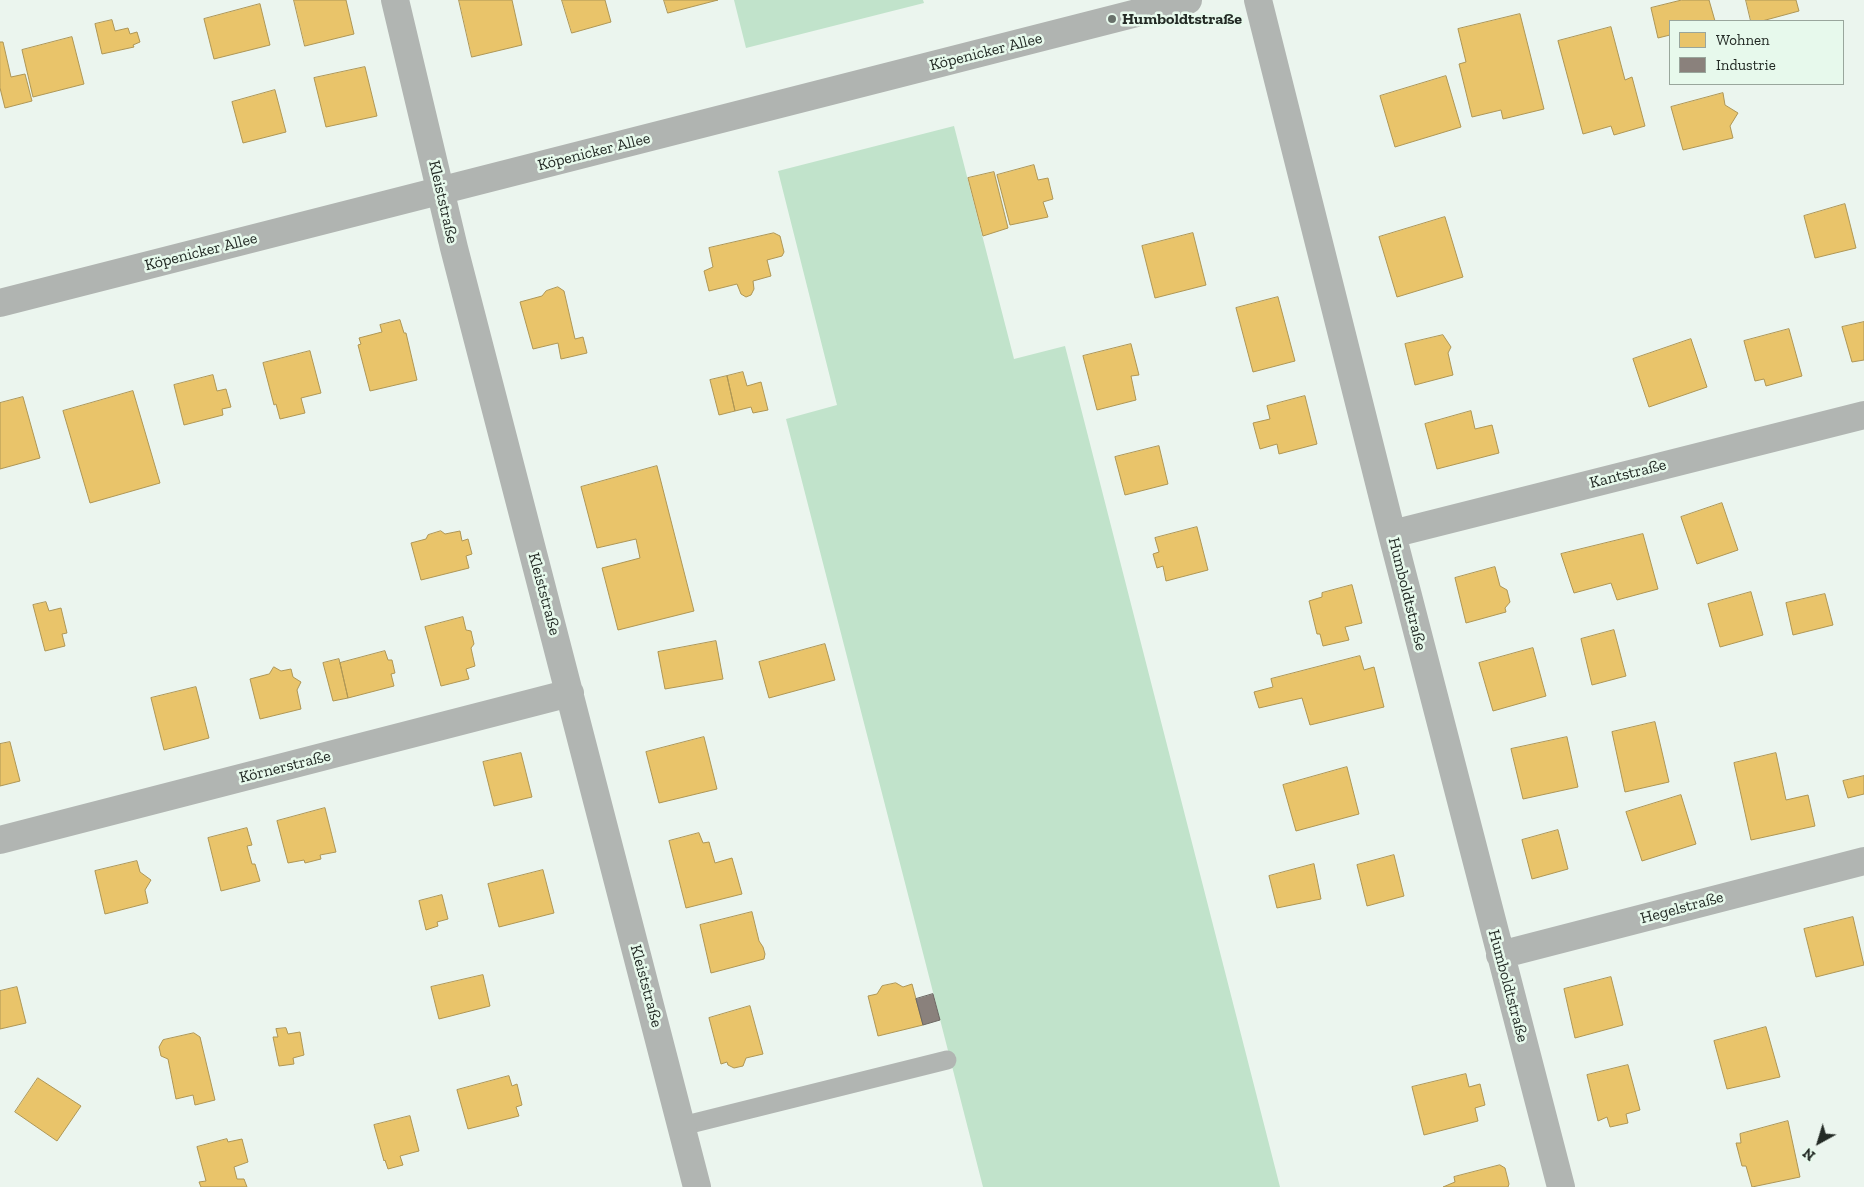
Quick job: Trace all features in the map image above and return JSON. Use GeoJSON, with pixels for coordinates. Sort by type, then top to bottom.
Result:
{"type":"FeatureCollection","features":[{"type":"Feature","properties":{"kind":"street","name":"Kleiststraße"},"geometry":{"type":"LineString","coordinates":[[395,0],[440,191],[697,1187]]}},
{"type":"Feature","properties":{"kind":"street","name":"Köpenicker Allee"},"geometry":{"type":"LineString","coordinates":[[0,303],[1188,0]]}},
{"type":"Feature","properties":{"kind":"street","name":"Humboldtstraße"},"geometry":{"type":"LineString","coordinates":[[1258,0],[1392,534],[1561,1187]]}},
{"type":"Feature","properties":{"kind":"street","name":"Kantstraße"},"geometry":{"type":"LineString","coordinates":[[1392,534],[1864,414]]}},
{"type":"Feature","properties":{"kind":"street","name":"Körnerstraße"},"geometry":{"type":"LineString","coordinates":[[0,840],[570,693]]}},
{"type":"Feature","properties":{"kind":"street","name":"Hegelstraße"},"geometry":{"type":"LineString","coordinates":[[1500,955],[1864,861]]}},
{"type":"Feature","properties":{"kind":"lane"},"geometry":{"type":"LineString","coordinates":[[682,1126],[947,1060]]}},
{"type":"Feature","properties":{"kind":"green space"},"geometry":{"type":"Polygon","coordinates":[[[734,0],[923,0],[924,3],[746,48],[734,0]]]}},
{"type":"Feature","properties":{"kind":"green space"},"geometry":{"type":"Polygon","coordinates":[[[954,126],[1014,359],[1065,346],[1280,1187],[983,1187],[786,419],[837,405],[778,171],[954,126]]]}},
{"type":"Feature","properties":{"kind":"building: Wohnen"},"geometry":{"type":"Polygon","coordinates":[[[294,0],[346,0],[354,34],[305,46],[294,0]]]}},
{"type":"Feature","properties":{"kind":"building: Wohnen"},"geometry":{"type":"Polygon","coordinates":[[[459,0],[512,0],[522,45],[472,57],[459,0]]]}},
{"type":"Feature","properties":{"kind":"building: Wohnen"},"geometry":{"type":"Polygon","coordinates":[[[562,0],[605,0],[611,22],[572,33],[562,0]]]}},
{"type":"Feature","properties":{"kind":"building: Wohnen"},"geometry":{"type":"Polygon","coordinates":[[[664,0],[718,0],[668,13],[664,0]]]}},
{"type":"Feature","properties":{"kind":"building: Wohnen"},"geometry":{"type":"Polygon","coordinates":[[[1682,0],[1709,0],[1715,20],[1669,20],[1669,35],[1658,38],[1651,8],[1682,0]]]}},
{"type":"Feature","properties":{"kind":"building: Wohnen"},"geometry":{"type":"Polygon","coordinates":[[[1746,0],[1796,0],[1799,11],[1766,20],[1751,20],[1746,0]]]}},
{"type":"Feature","properties":{"kind":"building: Wohnen"},"geometry":{"type":"Polygon","coordinates":[[[260,4],[270,45],[214,59],[204,19],[260,4]]]}},
{"type":"Feature","properties":{"kind":"building: Wohnen"},"geometry":{"type":"Polygon","coordinates":[[[1520,14],[1544,109],[1503,119],[1501,110],[1472,117],[1459,64],[1466,62],[1458,29],[1520,14]]]}},
{"type":"Feature","properties":{"kind":"building: Wohnen"},"geometry":{"type":"Polygon","coordinates":[[[112,20],[115,31],[128,28],[130,34],[137,32],[140,42],[133,45],[134,47],[102,54],[95,24],[112,20]]]}},
{"type":"Feature","properties":{"kind":"building: Wohnen"},"geometry":{"type":"Polygon","coordinates":[[[1611,27],[1625,80],[1632,77],[1645,126],[1614,135],[1611,126],[1583,134],[1558,41],[1611,27]]]}},
{"type":"Feature","properties":{"kind":"building: Wohnen"},"geometry":{"type":"Polygon","coordinates":[[[72,37],[84,84],[33,97],[22,50],[72,37]]]}},
{"type":"Feature","properties":{"kind":"building: Wohnen"},"geometry":{"type":"Polygon","coordinates":[[[0,42],[3,42],[11,77],[25,74],[32,101],[5,108],[0,88],[0,42]]]}},
{"type":"Feature","properties":{"kind":"building: Wohnen"},"geometry":{"type":"Polygon","coordinates":[[[365,67],[377,116],[326,127],[314,78],[365,67]]]}},
{"type":"Feature","properties":{"kind":"building: Wohnen"},"geometry":{"type":"Polygon","coordinates":[[[1446,76],[1461,127],[1395,147],[1380,96],[1446,76]]]}},
{"type":"Feature","properties":{"kind":"building: Wohnen"},"geometry":{"type":"Polygon","coordinates":[[[275,90],[286,132],[243,143],[232,102],[275,90]]]}},
{"type":"Feature","properties":{"kind":"building: Wohnen"},"geometry":{"type":"Polygon","coordinates":[[[1723,93],[1725,105],[1738,113],[1730,126],[1733,138],[1683,150],[1671,107],[1723,93]]]}},
{"type":"Feature","properties":{"kind":"building: Wohnen"},"geometry":{"type":"Polygon","coordinates":[[[1034,165],[1038,180],[1048,178],[1053,199],[1043,202],[1048,217],[1010,225],[997,175],[1034,165]]]}},
{"type":"Feature","properties":{"kind":"building: Wohnen"},"geometry":{"type":"Polygon","coordinates":[[[994,172],[1008,228],[983,236],[968,178],[994,172]]]}},
{"type":"Feature","properties":{"kind":"building: Wohnen"},"geometry":{"type":"Polygon","coordinates":[[[1845,204],[1856,248],[1815,258],[1804,216],[1845,204]]]}},
{"type":"Feature","properties":{"kind":"building: Wohnen"},"geometry":{"type":"Polygon","coordinates":[[[1445,217],[1463,277],[1397,297],[1379,237],[1445,217]]]}},
{"type":"Feature","properties":{"kind":"building: Wohnen"},"geometry":{"type":"Polygon","coordinates":[[[774,233],[780,236],[784,252],[782,256],[767,260],[771,276],[753,281],[754,289],[751,295],[746,297],[741,294],[737,284],[709,291],[704,271],[713,267],[709,248],[774,233]]]}},
{"type":"Feature","properties":{"kind":"building: Wohnen"},"geometry":{"type":"Polygon","coordinates":[[[1193,233],[1206,285],[1155,298],[1142,246],[1193,233]]]}},
{"type":"Feature","properties":{"kind":"building: Wohnen"},"geometry":{"type":"Polygon","coordinates":[[[558,287],[564,291],[575,339],[583,337],[587,353],[561,359],[558,343],[533,349],[520,302],[542,296],[546,291],[558,287]]]}},
{"type":"Feature","properties":{"kind":"building: Wohnen"},"geometry":{"type":"Polygon","coordinates":[[[1278,297],[1295,361],[1253,372],[1236,308],[1278,297]]]}},
{"type":"Feature","properties":{"kind":"building: Wohnen"},"geometry":{"type":"Polygon","coordinates":[[[400,320],[404,333],[406,333],[417,380],[370,391],[358,345],[361,344],[359,338],[382,332],[380,325],[400,320]]]}},
{"type":"Feature","properties":{"kind":"building: Wohnen"},"geometry":{"type":"Polygon","coordinates":[[[1864,322],[1864,360],[1852,362],[1842,327],[1864,322]]]}},
{"type":"Feature","properties":{"kind":"building: Wohnen"},"geometry":{"type":"Polygon","coordinates":[[[1789,329],[1802,376],[1766,386],[1764,379],[1755,381],[1744,341],[1789,329]]]}},
{"type":"Feature","properties":{"kind":"building: Wohnen"},"geometry":{"type":"Polygon","coordinates":[[[1443,335],[1451,347],[1448,353],[1453,375],[1415,385],[1405,344],[1443,335]]]}},
{"type":"Feature","properties":{"kind":"building: Wohnen"},"geometry":{"type":"Polygon","coordinates":[[[1691,339],[1707,387],[1649,407],[1633,359],[1691,339]]]}},
{"type":"Feature","properties":{"kind":"building: Wohnen"},"geometry":{"type":"Polygon","coordinates":[[[1131,344],[1139,375],[1131,376],[1136,400],[1097,410],[1083,356],[1131,344]]]}},
{"type":"Feature","properties":{"kind":"building: Wohnen"},"geometry":{"type":"Polygon","coordinates":[[[310,351],[321,393],[301,398],[305,413],[280,419],[276,404],[274,405],[263,363],[310,351]]]}},
{"type":"Feature","properties":{"kind":"building: Wohnen"},"geometry":{"type":"Polygon","coordinates":[[[743,372],[747,386],[761,382],[768,410],[753,413],[751,407],[735,411],[727,376],[743,372]]]}},
{"type":"Feature","properties":{"kind":"building: Wohnen"},"geometry":{"type":"Polygon","coordinates":[[[213,375],[217,391],[226,389],[231,407],[222,409],[223,415],[184,425],[174,385],[213,375]]]}},
{"type":"Feature","properties":{"kind":"building: Wohnen"},"geometry":{"type":"Polygon","coordinates":[[[727,376],[735,411],[719,415],[710,380],[727,376]]]}},
{"type":"Feature","properties":{"kind":"building: Wohnen"},"geometry":{"type":"Polygon","coordinates":[[[133,391],[160,483],[90,503],[63,411],[133,391]]]}},
{"type":"Feature","properties":{"kind":"building: Wohnen"},"geometry":{"type":"Polygon","coordinates":[[[1305,396],[1317,444],[1279,454],[1277,444],[1260,449],[1253,423],[1270,419],[1267,406],[1305,396]]]}},
{"type":"Feature","properties":{"kind":"building: Wohnen"},"geometry":{"type":"Polygon","coordinates":[[[23,397],[40,458],[0,469],[0,403],[23,397]]]}},
{"type":"Feature","properties":{"kind":"building: Wohnen"},"geometry":{"type":"Polygon","coordinates":[[[1471,411],[1475,429],[1492,425],[1499,453],[1437,469],[1425,424],[1471,411]]]}},
{"type":"Feature","properties":{"kind":"building: Wohnen"},"geometry":{"type":"Polygon","coordinates":[[[1159,446],[1168,484],[1125,495],[1115,457],[1159,446]]]}},
{"type":"Feature","properties":{"kind":"building: Wohnen"},"geometry":{"type":"Polygon","coordinates":[[[657,466],[694,611],[618,630],[602,568],[640,558],[636,539],[597,548],[581,487],[657,466]]]}},
{"type":"Feature","properties":{"kind":"building: Wohnen"},"geometry":{"type":"Polygon","coordinates":[[[1722,503],[1738,550],[1697,564],[1681,517],[1722,503]]]}},
{"type":"Feature","properties":{"kind":"building: Wohnen"},"geometry":{"type":"Polygon","coordinates":[[[1197,527],[1208,570],[1166,581],[1163,566],[1157,568],[1153,554],[1159,552],[1155,538],[1197,527]]]}},
{"type":"Feature","properties":{"kind":"building: Wohnen"},"geometry":{"type":"Polygon","coordinates":[[[441,531],[445,534],[460,531],[462,541],[468,539],[472,554],[466,556],[469,568],[421,580],[411,543],[426,539],[428,535],[441,531]]]}},
{"type":"Feature","properties":{"kind":"building: Wohnen"},"geometry":{"type":"Polygon","coordinates":[[[1643,534],[1658,589],[1617,600],[1611,583],[1574,593],[1561,554],[1643,534]]]}},
{"type":"Feature","properties":{"kind":"building: Wohnen"},"geometry":{"type":"Polygon","coordinates":[[[1495,567],[1500,586],[1507,590],[1510,602],[1505,608],[1506,612],[1466,623],[1455,578],[1495,567]]]}},
{"type":"Feature","properties":{"kind":"building: Wohnen"},"geometry":{"type":"Polygon","coordinates":[[[1352,585],[1362,623],[1345,627],[1349,640],[1323,646],[1320,634],[1317,634],[1309,601],[1322,597],[1322,593],[1352,585]]]}},
{"type":"Feature","properties":{"kind":"building: Wohnen"},"geometry":{"type":"Polygon","coordinates":[[[1751,592],[1763,635],[1720,647],[1708,604],[1751,592]]]}},
{"type":"Feature","properties":{"kind":"building: Wohnen"},"geometry":{"type":"Polygon","coordinates":[[[1825,594],[1833,625],[1793,635],[1786,603],[1825,594]]]}},
{"type":"Feature","properties":{"kind":"building: Wohnen"},"geometry":{"type":"Polygon","coordinates":[[[46,602],[49,611],[61,608],[67,633],[62,634],[65,646],[45,651],[33,605],[46,602]]]}},
{"type":"Feature","properties":{"kind":"building: Wohnen"},"geometry":{"type":"Polygon","coordinates":[[[463,617],[466,630],[471,631],[474,644],[471,648],[475,666],[466,669],[469,679],[441,686],[425,627],[463,617]]]}},
{"type":"Feature","properties":{"kind":"building: Wohnen"},"geometry":{"type":"Polygon","coordinates":[[[1614,630],[1626,676],[1592,685],[1581,639],[1614,630]]]}},
{"type":"Feature","properties":{"kind":"building: Wohnen"},"geometry":{"type":"Polygon","coordinates":[[[716,641],[723,679],[665,689],[658,652],[716,641]]]}},
{"type":"Feature","properties":{"kind":"building: Wohnen"},"geometry":{"type":"Polygon","coordinates":[[[825,644],[835,680],[769,698],[759,662],[825,644]]]}},
{"type":"Feature","properties":{"kind":"building: Wohnen"},"geometry":{"type":"Polygon","coordinates":[[[1533,648],[1546,696],[1493,711],[1479,663],[1533,648]]]}},
{"type":"Feature","properties":{"kind":"building: Wohnen"},"geometry":{"type":"Polygon","coordinates":[[[385,651],[388,660],[392,660],[395,673],[391,674],[394,686],[348,698],[340,663],[385,651]]]}},
{"type":"Feature","properties":{"kind":"building: Wohnen"},"geometry":{"type":"Polygon","coordinates":[[[1360,656],[1364,670],[1374,667],[1384,707],[1310,725],[1302,698],[1259,708],[1254,692],[1273,687],[1271,679],[1360,656]]]}},
{"type":"Feature","properties":{"kind":"building: Wohnen"},"geometry":{"type":"Polygon","coordinates":[[[339,659],[348,698],[333,701],[323,663],[339,659]]]}},
{"type":"Feature","properties":{"kind":"building: Wohnen"},"geometry":{"type":"Polygon","coordinates":[[[274,667],[281,671],[291,669],[293,677],[301,682],[297,690],[301,709],[260,719],[250,679],[269,674],[274,667]]]}},
{"type":"Feature","properties":{"kind":"building: Wohnen"},"geometry":{"type":"Polygon","coordinates":[[[196,687],[209,738],[164,750],[151,698],[196,687]]]}},
{"type":"Feature","properties":{"kind":"building: Wohnen"},"geometry":{"type":"Polygon","coordinates":[[[1655,722],[1669,782],[1625,792],[1612,732],[1655,722]]]}},
{"type":"Feature","properties":{"kind":"building: Wohnen"},"geometry":{"type":"Polygon","coordinates":[[[704,737],[717,789],[659,803],[646,752],[704,737]]]}},
{"type":"Feature","properties":{"kind":"building: Wohnen"},"geometry":{"type":"Polygon","coordinates":[[[1567,737],[1578,787],[1523,799],[1511,749],[1567,737]]]}},
{"type":"Feature","properties":{"kind":"building: Wohnen"},"geometry":{"type":"Polygon","coordinates":[[[10,742],[20,781],[0,786],[0,744],[10,742]]]}},
{"type":"Feature","properties":{"kind":"building: Wohnen"},"geometry":{"type":"Polygon","coordinates":[[[521,753],[532,797],[494,806],[483,762],[521,753]]]}},
{"type":"Feature","properties":{"kind":"building: Wohnen"},"geometry":{"type":"Polygon","coordinates":[[[1776,753],[1786,800],[1808,795],[1815,826],[1751,840],[1734,763],[1776,753]]]}},
{"type":"Feature","properties":{"kind":"building: Wohnen"},"geometry":{"type":"Polygon","coordinates":[[[1347,767],[1359,814],[1296,831],[1283,785],[1347,767]]]}},
{"type":"Feature","properties":{"kind":"building: Wohnen"},"geometry":{"type":"Polygon","coordinates":[[[1864,776],[1864,794],[1848,798],[1843,781],[1864,776]]]}},
{"type":"Feature","properties":{"kind":"building: Wohnen"},"geometry":{"type":"Polygon","coordinates":[[[1681,795],[1696,844],[1642,861],[1626,812],[1681,795]]]}},
{"type":"Feature","properties":{"kind":"building: Wohnen"},"geometry":{"type":"Polygon","coordinates":[[[325,808],[336,852],[320,855],[321,859],[305,863],[304,860],[288,863],[277,821],[325,808]]]}},
{"type":"Feature","properties":{"kind":"building: Wohnen"},"geometry":{"type":"Polygon","coordinates":[[[247,828],[252,845],[247,846],[252,864],[255,864],[260,881],[221,891],[208,838],[247,828]]]}},
{"type":"Feature","properties":{"kind":"building: Wohnen"},"geometry":{"type":"Polygon","coordinates":[[[1558,830],[1568,869],[1532,879],[1522,840],[1558,830]]]}},
{"type":"Feature","properties":{"kind":"building: Wohnen"},"geometry":{"type":"Polygon","coordinates":[[[699,833],[703,843],[709,842],[715,863],[732,858],[742,894],[686,908],[669,841],[699,833]]]}},
{"type":"Feature","properties":{"kind":"building: Wohnen"},"geometry":{"type":"Polygon","coordinates":[[[1394,855],[1404,896],[1367,906],[1357,865],[1394,855]]]}},
{"type":"Feature","properties":{"kind":"building: Wohnen"},"geometry":{"type":"Polygon","coordinates":[[[137,861],[140,872],[151,880],[145,890],[148,903],[105,914],[95,871],[137,861]]]}},
{"type":"Feature","properties":{"kind":"building: Wohnen"},"geometry":{"type":"Polygon","coordinates":[[[1314,864],[1321,899],[1277,908],[1269,876],[1314,864]]]}},
{"type":"Feature","properties":{"kind":"building: Wohnen"},"geometry":{"type":"Polygon","coordinates":[[[543,870],[554,913],[499,927],[488,884],[543,870]]]}},
{"type":"Feature","properties":{"kind":"building: Wohnen"},"geometry":{"type":"Polygon","coordinates":[[[442,895],[448,919],[437,922],[438,926],[426,930],[419,901],[442,895]]]}},
{"type":"Feature","properties":{"kind":"building: Wohnen"},"geometry":{"type":"Polygon","coordinates":[[[752,912],[759,941],[765,954],[764,959],[711,973],[700,925],[752,912]]]}},
{"type":"Feature","properties":{"kind":"building: Wohnen"},"geometry":{"type":"Polygon","coordinates":[[[1853,917],[1864,965],[1816,977],[1804,929],[1853,917]]]}},
{"type":"Feature","properties":{"kind":"building: Wohnen"},"geometry":{"type":"Polygon","coordinates":[[[483,975],[490,1006],[439,1019],[431,987],[483,975]]]}},
{"type":"Feature","properties":{"kind":"building: Wohnen"},"geometry":{"type":"Polygon","coordinates":[[[1611,977],[1623,1025],[1575,1038],[1564,989],[1611,977]]]}},
{"type":"Feature","properties":{"kind":"building: Wohnen"},"geometry":{"type":"Polygon","coordinates":[[[896,983],[903,987],[912,984],[923,1025],[878,1036],[868,996],[877,994],[882,986],[896,983]]]}},
{"type":"Feature","properties":{"kind":"building: Wohnen"},"geometry":{"type":"Polygon","coordinates":[[[17,987],[26,1023],[0,1029],[0,991],[17,987]]]}},
{"type":"Feature","properties":{"kind":"building: Wohnen"},"geometry":{"type":"Polygon","coordinates":[[[750,1006],[763,1054],[746,1058],[743,1066],[734,1068],[728,1065],[727,1062],[721,1064],[709,1018],[750,1006]]]}},
{"type":"Feature","properties":{"kind":"building: Wohnen"},"geometry":{"type":"Polygon","coordinates":[[[1766,1027],[1780,1077],[1727,1089],[1714,1041],[1766,1027]]]}},
{"type":"Feature","properties":{"kind":"building: Wohnen"},"geometry":{"type":"Polygon","coordinates":[[[286,1028],[288,1034],[300,1032],[304,1055],[293,1058],[294,1064],[279,1066],[273,1037],[278,1037],[276,1029],[286,1028]]]}},
{"type":"Feature","properties":{"kind":"building: Wohnen"},"geometry":{"type":"Polygon","coordinates":[[[194,1033],[200,1037],[215,1100],[195,1105],[193,1095],[176,1099],[168,1059],[161,1056],[159,1047],[163,1040],[194,1033]]]}},
{"type":"Feature","properties":{"kind":"building: Wohnen"},"geometry":{"type":"Polygon","coordinates":[[[1628,1065],[1640,1110],[1626,1114],[1628,1123],[1610,1127],[1607,1117],[1598,1121],[1587,1075],[1628,1065]]]}},
{"type":"Feature","properties":{"kind":"building: Wohnen"},"geometry":{"type":"Polygon","coordinates":[[[1466,1074],[1469,1087],[1480,1084],[1485,1105],[1475,1108],[1478,1121],[1424,1135],[1412,1087],[1466,1074]]]}},
{"type":"Feature","properties":{"kind":"building: Wohnen"},"geometry":{"type":"Polygon","coordinates":[[[509,1076],[512,1086],[517,1084],[522,1105],[516,1107],[519,1116],[468,1129],[457,1090],[509,1076]]]}},
{"type":"Feature","properties":{"kind":"building: Wohnen"},"geometry":{"type":"Polygon","coordinates":[[[38,1078],[81,1106],[57,1141],[15,1112],[38,1078]]]}},
{"type":"Feature","properties":{"kind":"building: Wohnen"},"geometry":{"type":"Polygon","coordinates":[[[410,1116],[419,1151],[400,1156],[403,1165],[388,1169],[374,1125],[410,1116]]]}},
{"type":"Feature","properties":{"kind":"building: Wohnen"},"geometry":{"type":"Polygon","coordinates":[[[1788,1121],[1800,1177],[1752,1187],[1746,1166],[1742,1166],[1736,1143],[1741,1143],[1740,1134],[1788,1121]]]}},
{"type":"Feature","properties":{"kind":"building: Wohnen"},"geometry":{"type":"Polygon","coordinates":[[[227,1139],[228,1142],[242,1139],[248,1162],[234,1167],[237,1179],[244,1179],[247,1187],[201,1187],[199,1182],[206,1181],[197,1147],[227,1139]]]}},
{"type":"Feature","properties":{"kind":"building: Wohnen"},"geometry":{"type":"Polygon","coordinates":[[[1500,1165],[1505,1168],[1508,1187],[1443,1187],[1455,1182],[1454,1177],[1500,1165]]]}},
{"type":"Feature","properties":{"kind":"building: Industrie"},"geometry":{"type":"Polygon","coordinates":[[[933,994],[940,1020],[923,1025],[916,999],[933,994]]]}},
{"type":"Feature","properties":{"kind":"place","name":"Humboldtstraße"},"geometry":{"type":"Point","coordinates":[1112,19]}}]}
